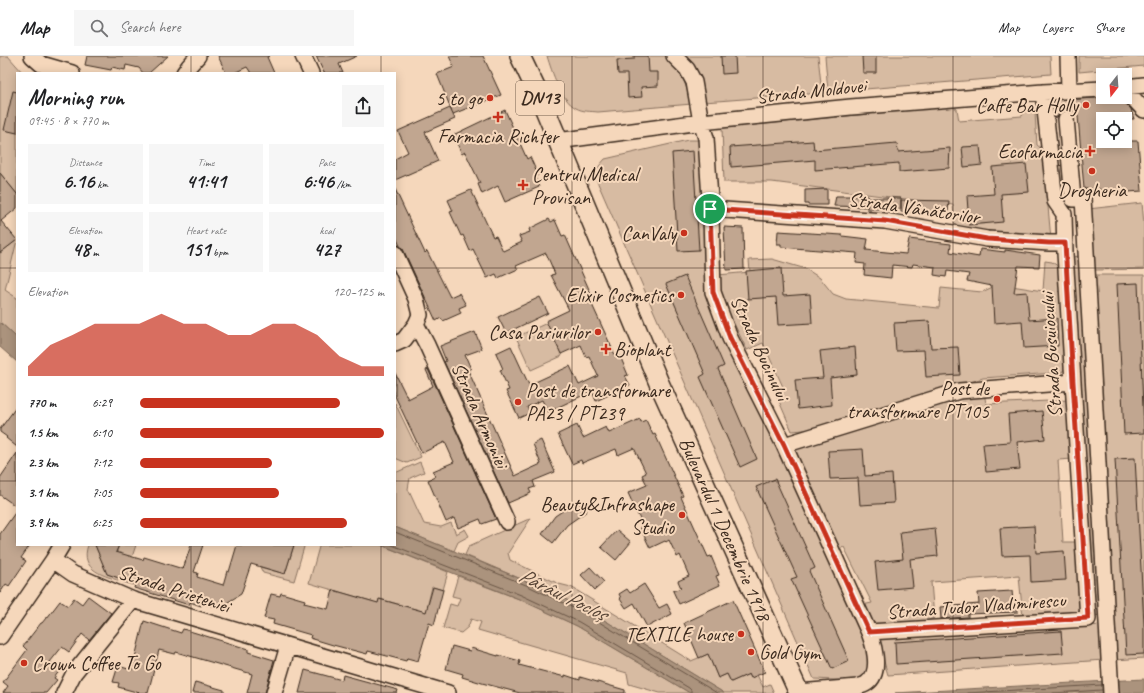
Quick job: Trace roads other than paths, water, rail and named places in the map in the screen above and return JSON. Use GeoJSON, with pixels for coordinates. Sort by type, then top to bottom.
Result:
{"type":"FeatureCollection","features":[{"type":"Feature","properties":{"kind":"main road","name":"Bulevardul 1 Decembrie 1918"},"geometry":{"type":"LineString","coordinates":[[520,56],[542,102],[659,383],[799,692]]}},
{"type":"Feature","properties":{"kind":"street"},"geometry":{"type":"LineString","coordinates":[[32,56],[41,64],[69,72]]}},
{"type":"Feature","properties":{"kind":"street"},"geometry":{"type":"LineString","coordinates":[[185,72],[188,66],[198,56]]}},
{"type":"Feature","properties":{"kind":"street"},"geometry":{"type":"LineString","coordinates":[[303,56],[311,72]]}},
{"type":"Feature","properties":{"kind":"street","name":"Strada Bucinului"},"geometry":{"type":"LineString","coordinates":[[674,56],[687,69],[694,82],[701,122],[706,138],[713,292],[730,338],[784,445],[869,632]]}},
{"type":"Feature","properties":{"kind":"street"},"geometry":{"type":"LineString","coordinates":[[1066,93],[1068,56]]}},
{"type":"Feature","properties":{"kind":"street"},"geometry":{"type":"LineString","coordinates":[[1132,86],[1144,85]]}},
{"type":"Feature","properties":{"kind":"street","name":"Strada Moldovei"},"geometry":{"type":"LineString","coordinates":[[557,141],[701,122],[858,106],[1043,92],[1066,93],[1096,89]]}},
{"type":"Feature","properties":{"kind":"street","name":"Strada Busuiocului"},"geometry":{"type":"LineString","coordinates":[[1043,92],[1055,200],[1064,214],[1088,618]]}},
{"type":"Feature","properties":{"kind":"street"},"geometry":{"type":"LineString","coordinates":[[1132,96],[1144,110]]}},
{"type":"Feature","properties":{"kind":"street","name":"Strada Busuiocului"},"geometry":{"type":"LineString","coordinates":[[1066,118],[1073,199],[1083,198],[1111,686]]}},
{"type":"Feature","properties":{"kind":"street","name":"Strada Vânătorilor"},"geometry":{"type":"LineString","coordinates":[[710,209],[885,221],[987,239],[1065,243]]}},
{"type":"Feature","properties":{"kind":"street"},"geometry":{"type":"LineString","coordinates":[[396,255],[416,299],[420,315],[416,324],[404,340],[396,344]]}},
{"type":"Feature","properties":{"kind":"street","name":"Strada Armoniei"},"geometry":{"type":"LineString","coordinates":[[416,324],[427,345],[506,522]]}},
{"type":"Feature","properties":{"kind":"street"},"geometry":{"type":"LineString","coordinates":[[784,445],[959,391],[1073,382]]}},
{"type":"Feature","properties":{"kind":"street"},"geometry":{"type":"LineString","coordinates":[[0,637],[61,546]]}},
{"type":"Feature","properties":{"kind":"street","name":"Strada Prieteniei"},"geometry":{"type":"LineString","coordinates":[[53,560],[73,574],[133,600],[448,693]]}},
{"type":"Feature","properties":{"kind":"street"},"geometry":{"type":"LineString","coordinates":[[64,693],[74,674],[133,600]]}},
{"type":"Feature","properties":{"kind":"street","name":"Strada Tudor Vladimirescu"},"geometry":{"type":"LineString","coordinates":[[799,692],[858,687],[867,684],[874,676],[876,666],[869,632],[1088,618]]}},
{"type":"Feature","properties":{"kind":"street"},"geometry":{"type":"LineString","coordinates":[[274,693],[288,646]]}},
{"type":"Feature","properties":{"kind":"water"},"geometry":{"type":"Polygon","coordinates":[[[0,322],[16,337],[16,361],[0,347],[0,322]]]}},
{"type":"Feature","properties":{"kind":"water","name":"Pârâul Pocloș"},"geometry":{"type":"Polygon","coordinates":[[[396,527],[528,582],[586,609],[724,693],[690,693],[577,626],[519,599],[384,546],[396,546],[396,527]]]}},
{"type":"Feature","properties":{"kind":"water"},"geometry":{"type":"Polygon","coordinates":[[[1144,679],[1144,693],[895,693],[1144,679]]]}},
{"type":"Feature","properties":{"kind":"tunnel"},"geometry":{"type":"LineString","coordinates":[[1064,96],[1066,117]]}},
{"type":"Feature","properties":{"kind":"place","name":"5 to go"},"geometry":{"type":"Point","coordinates":[490,98]}},
{"type":"Feature","properties":{"kind":"place","name":"Caffe Bar Holly"},"geometry":{"type":"Point","coordinates":[1086,105]}},
{"type":"Feature","properties":{"kind":"place","name":"Farmacia Richter"},"geometry":{"type":"Point","coordinates":[498,117]}},
{"type":"Feature","properties":{"kind":"place","name":"Ecofarmacia"},"geometry":{"type":"Point","coordinates":[1090,151]}},
{"type":"Feature","properties":{"kind":"place","name":"Drogheria"},"geometry":{"type":"Point","coordinates":[1092,171]}},
{"type":"Feature","properties":{"kind":"place","name":"Centrul Medical Provisan"},"geometry":{"type":"Point","coordinates":[523,185]}},
{"type":"Feature","properties":{"kind":"place","name":"CanValy"},"geometry":{"type":"Point","coordinates":[684,233]}},
{"type":"Feature","properties":{"kind":"place","name":"Elixir Cosmetics"},"geometry":{"type":"Point","coordinates":[681,295]}},
{"type":"Feature","properties":{"kind":"place","name":"Casa Pariurilor"},"geometry":{"type":"Point","coordinates":[598,332]}},
{"type":"Feature","properties":{"kind":"place","name":"Bioplant"},"geometry":{"type":"Point","coordinates":[606,349]}},
{"type":"Feature","properties":{"kind":"place","name":"Post de transformare PT105"},"geometry":{"type":"Point","coordinates":[997,399]}},
{"type":"Feature","properties":{"kind":"place","name":"Post de transformare PA23 / PT239"},"geometry":{"type":"Point","coordinates":[518,402]}},
{"type":"Feature","properties":{"kind":"place","name":"Beauty&Infrashape Studio"},"geometry":{"type":"Point","coordinates":[682,515]}},
{"type":"Feature","properties":{"kind":"place","name":"TEXTILE house"},"geometry":{"type":"Point","coordinates":[741,634]}},
{"type":"Feature","properties":{"kind":"place","name":"Gold Gym"},"geometry":{"type":"Point","coordinates":[751,652]}},
{"type":"Feature","properties":{"kind":"place","name":"Crown Coffee To Go"},"geometry":{"type":"Point","coordinates":[24,663]}}]}
